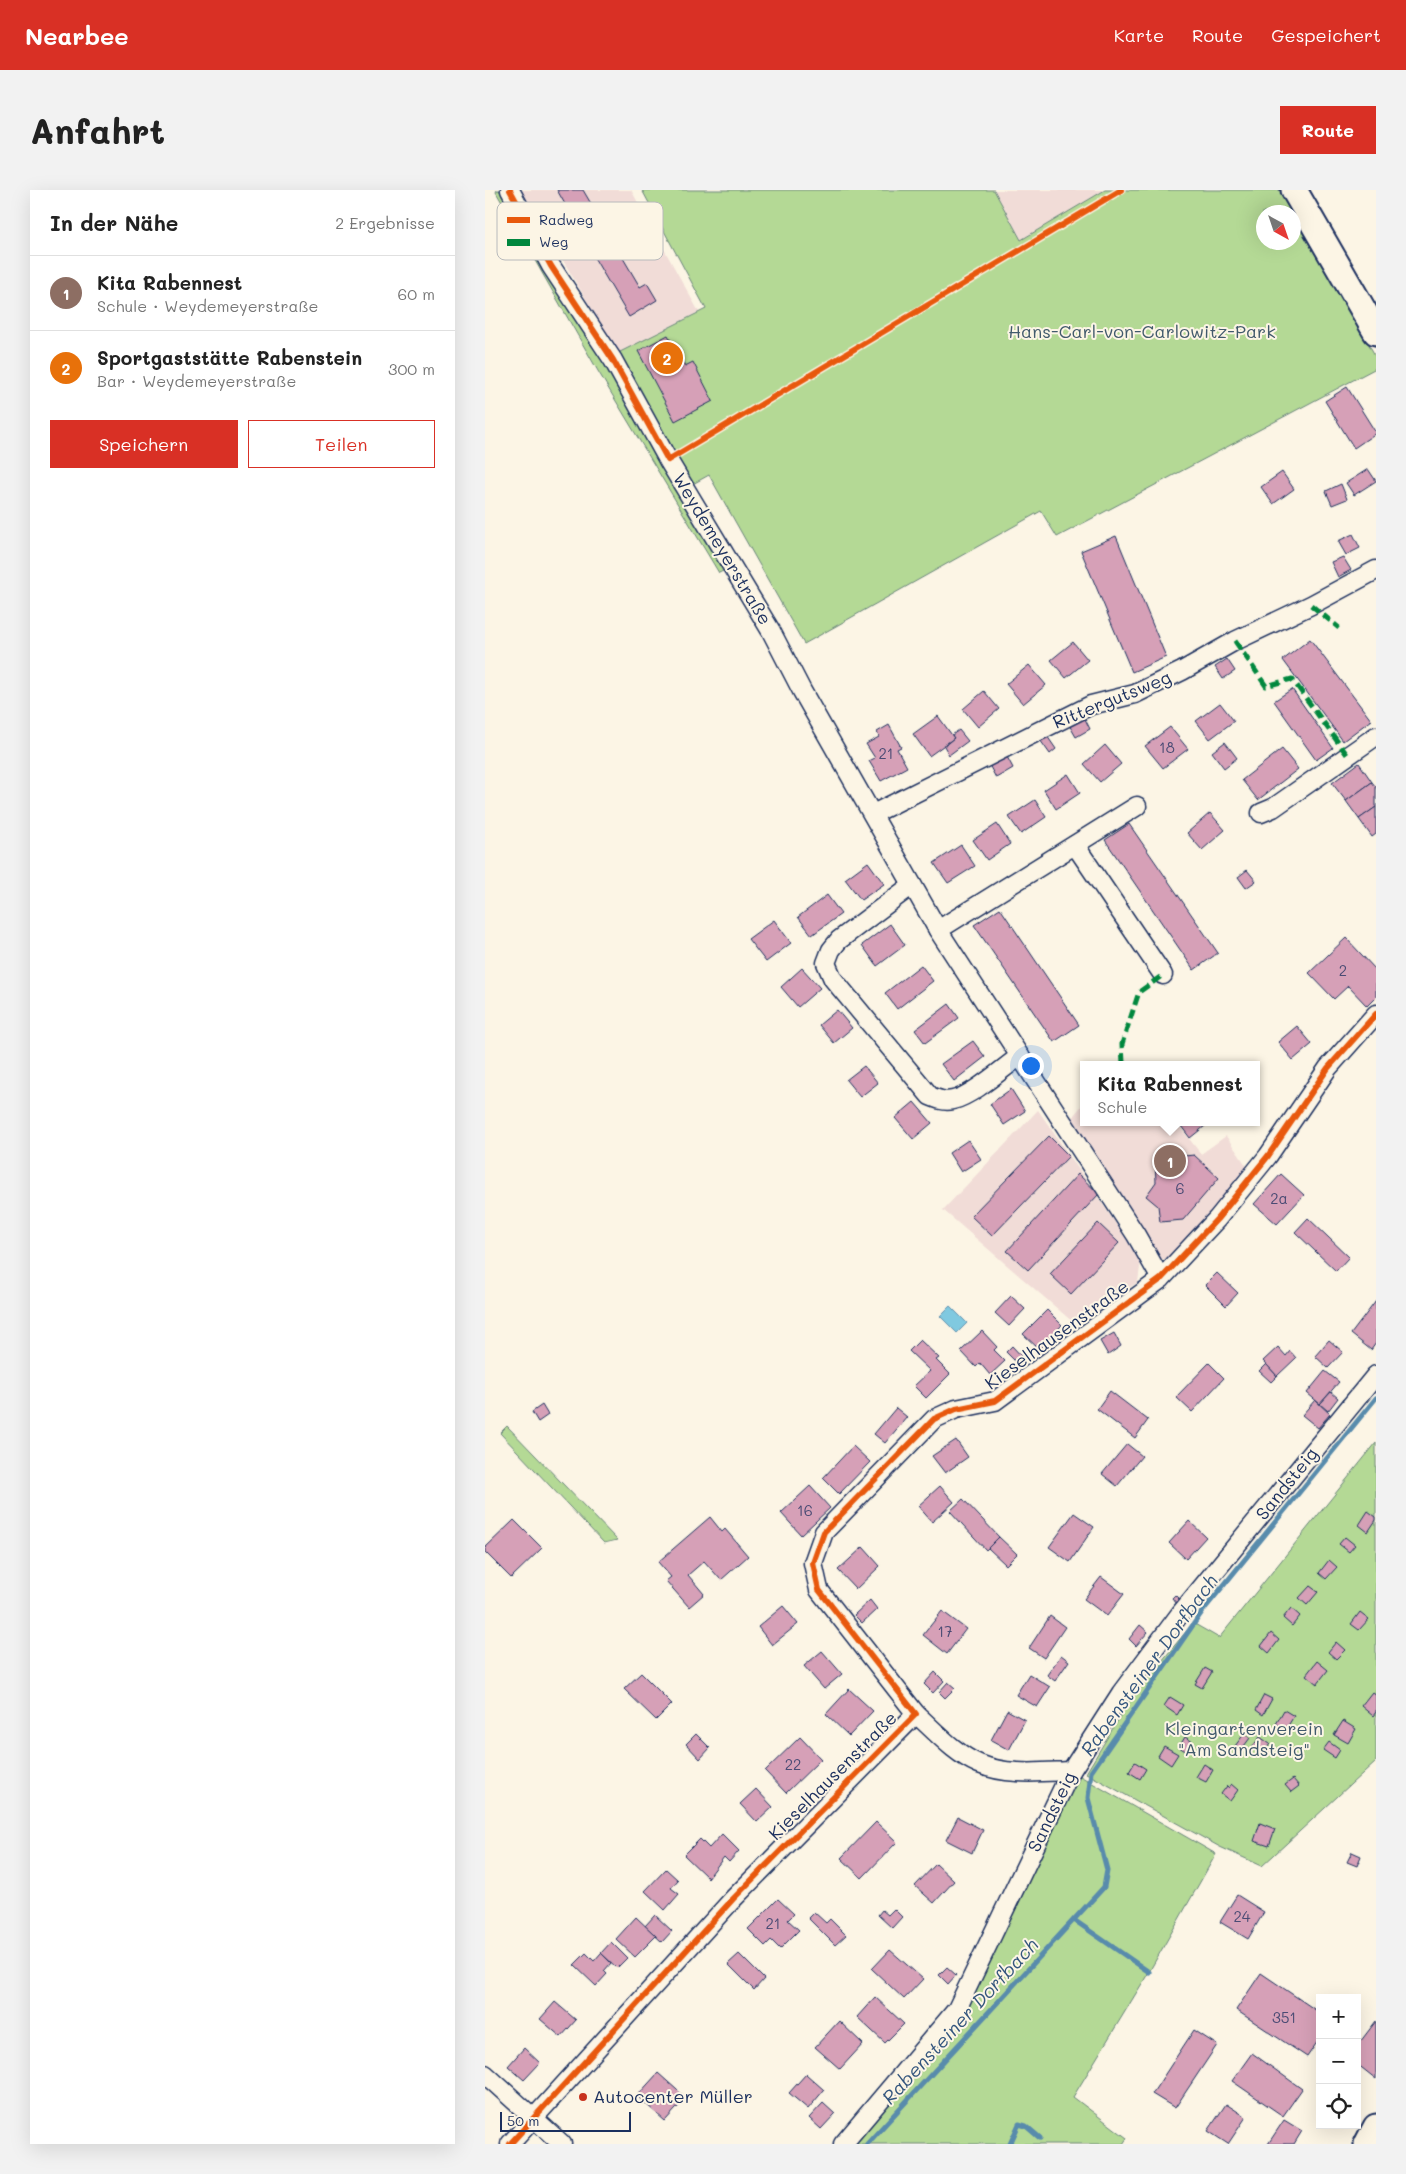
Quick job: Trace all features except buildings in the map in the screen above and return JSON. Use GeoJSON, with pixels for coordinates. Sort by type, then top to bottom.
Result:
{"type":"FeatureCollection","features":[{"type":"Feature","properties":{"kind":"street","name":"Weydemeyerstraße"},"geometry":{"type":"LineString","coordinates":[[511,190],[517,202]]}},
{"type":"Feature","properties":{"kind":"street"},"geometry":{"type":"LineString","coordinates":[[1295,190],[1376,332]]}},
{"type":"Feature","properties":{"kind":"street","name":"Weydemeyerstraße"},"geometry":{"type":"LineString","coordinates":[[548,260],[613,360],[668,460],[771,631],[802,691],[938,930],[1136,1235],[1161,1279]]}},
{"type":"Feature","properties":{"kind":"street","name":"Rittergutsweg"},"geometry":{"type":"LineString","coordinates":[[873,814],[1091,705],[1135,694],[1376,570]]}},
{"type":"Feature","properties":{"kind":"street"},"geometry":{"type":"LineString","coordinates":[[1261,813],[1373,743]]}},
{"type":"Feature","properties":{"kind":"street"},"geometry":{"type":"LineString","coordinates":[[938,930],[1137,806]]}},
{"type":"Feature","properties":{"kind":"street"},"geometry":{"type":"LineString","coordinates":[[1075,844],[1163,975]]}},
{"type":"Feature","properties":{"kind":"street"},"geometry":{"type":"LineString","coordinates":[[912,886],[839,940],[831,950],[826,963],[833,979],[930,1096],[940,1100],[954,1100],[967,1094],[1020,1056]]}},
{"type":"Feature","properties":{"kind":"street","name":"Kieselhausenstraße"},"geometry":{"type":"LineString","coordinates":[[1071,1771],[1016,1772],[997,1770],[978,1764],[946,1742],[916,1714],[819,1590],[813,1563],[824,1532],[933,1420],[956,1409],[995,1401],[1161,1279],[1217,1218],[1257,1170],[1328,1068],[1376,1014]]}},
{"type":"Feature","properties":{"kind":"street","name":"Sandsteig"},"geometry":{"type":"LineString","coordinates":[[843,2144],[957,2009],[1071,1771],[1121,1692],[1180,1614],[1376,1375]]}},
{"type":"Feature","properties":{"kind":"street","name":"Kieselhausenstraße"},"geometry":{"type":"LineString","coordinates":[[510,2144],[733,1899],[916,1714]]}},
{"type":"Feature","properties":{"kind":"street"},"geometry":{"type":"LineString","coordinates":[[485,2074],[563,2144]]}},
{"type":"Feature","properties":{"kind":"street"},"geometry":{"type":"LineString","coordinates":[[1367,2144],[1376,2127]]}},
{"type":"Feature","properties":{"kind":"shaded area"},"geometry":{"type":"Polygon","coordinates":[[[521,190],[631,190],[638,202],[528,202],[521,190]]]}},
{"type":"Feature","properties":{"kind":"shaded area"},"geometry":{"type":"Polygon","coordinates":[[[994,190],[1105,190],[1021,240],[994,190]]]}},
{"type":"Feature","properties":{"kind":"shaded area"},"geometry":{"type":"Polygon","coordinates":[[[663,247],[699,312],[618,353],[563,260],[663,260],[663,247]]]}},
{"type":"Feature","properties":{"kind":"shaded area"},"geometry":{"type":"Polygon","coordinates":[[[1080,1108],[1080,1126],[1179,1126],[1201,1154],[1226,1136],[1248,1168],[1171,1259],[1161,1259],[1070,1120],[1080,1108]]]}},
{"type":"Feature","properties":{"kind":"shaded area"},"geometry":{"type":"Polygon","coordinates":[[[1038,1110],[1141,1260],[1138,1282],[1074,1323],[943,1210],[1038,1110]]]}},
{"type":"Feature","properties":{"kind":"green space"},"geometry":{"type":"Polygon","coordinates":[[[499,190],[506,202],[502,202],[496,192],[499,190]]]}},
{"type":"Feature","properties":{"kind":"green space","name":"Hans-Carl-von-Carlowitz-Park"},"geometry":{"type":"Polygon","coordinates":[[[642,190],[994,190],[1021,240],[1105,190],[1281,190],[1290,205],[1256,205],[1256,250],[1301,250],[1301,225],[1376,357],[1376,368],[1057,537],[1041,511],[804,644],[709,475],[691,485],[618,353],[706,309],[663,229],[663,202],[648,202],[642,190]]]}},
{"type":"Feature","properties":{"kind":"green space"},"geometry":{"type":"Polygon","coordinates":[[[535,260],[543,260],[607,363],[727,569],[719,573],[598,371],[535,260]]]}},
{"type":"Feature","properties":{"kind":"green space"},"geometry":{"type":"Polygon","coordinates":[[[507,1426],[617,1540],[604,1543],[500,1433],[507,1426]]]}},
{"type":"Feature","properties":{"kind":"green space","name":"Kleingartenverein \"Am Sandsteig\""},"geometry":{"type":"Polygon","coordinates":[[[1376,1443],[1376,1761],[1262,1866],[1220,1847],[1086,1773],[1130,1700],[1193,1623],[1219,1638],[1376,1443]]]}},
{"type":"Feature","properties":{"kind":"green space"},"geometry":{"type":"Polygon","coordinates":[[[1080,1776],[1216,1854],[1149,1972],[1073,2097],[1127,2138],[1123,2144],[848,2144],[964,2004],[1080,1776]]]}},
{"type":"Feature","properties":{"kind":"water"},"geometry":{"type":"Polygon","coordinates":[[[950,1306],[967,1323],[957,1333],[940,1316],[950,1306]]]}},
{"type":"Feature","properties":{"kind":"waterway","name":"Rabensteiner Dorfbach"},"geometry":{"type":"LineString","coordinates":[[867,2144],[1104,1887],[1107,1870],[1088,1798],[1091,1772],[1202,1612],[1376,1398]]}},
{"type":"Feature","properties":{"kind":"waterway"},"geometry":{"type":"LineString","coordinates":[[1074,1920],[1149,1972]]}},
{"type":"Feature","properties":{"kind":"waterway"},"geometry":{"type":"LineString","coordinates":[[1010,2144],[1019,2124],[1026,2126],[1040,2138]]}},
{"type":"Feature","properties":{"kind":"marked path"},"geometry":{"type":"LineString","coordinates":[[1311,605],[1339,628]]}},
{"type":"Feature","properties":{"kind":"marked path"},"geometry":{"type":"LineString","coordinates":[[1235,641],[1266,686],[1292,679],[1348,756]]}},
{"type":"Feature","properties":{"kind":"marked path"},"geometry":{"type":"LineString","coordinates":[[1123,1061],[1122,1044],[1139,992],[1163,975]]}},
{"type":"Feature","properties":{"kind":"cycle path"},"geometry":{"type":"LineString","coordinates":[[510,190],[516,202]]}},
{"type":"Feature","properties":{"kind":"cycle path"},"geometry":{"type":"LineString","coordinates":[[548,260],[613,360],[668,460],[1121,190]]}},
{"type":"Feature","properties":{"kind":"cycle path"},"geometry":{"type":"LineString","coordinates":[[510,2144],[733,1899],[916,1714],[819,1590],[813,1563],[824,1532],[934,1419],[956,1409],[995,1401],[1161,1279],[1217,1219],[1268,1156],[1328,1068],[1376,1014]]}},
{"type":"Feature","properties":{"kind":"place","name":"Sportgaststätte Rabenstein"},"geometry":{"type":"Point","coordinates":[667,358]}},
{"type":"Feature","properties":{"kind":"place","name":"Kita Rabennest"},"geometry":{"type":"Point","coordinates":[1170,1161]}},
{"type":"Feature","properties":{"kind":"place","name":"Autocenter Müller"},"geometry":{"type":"Point","coordinates":[583,2097]}}]}
